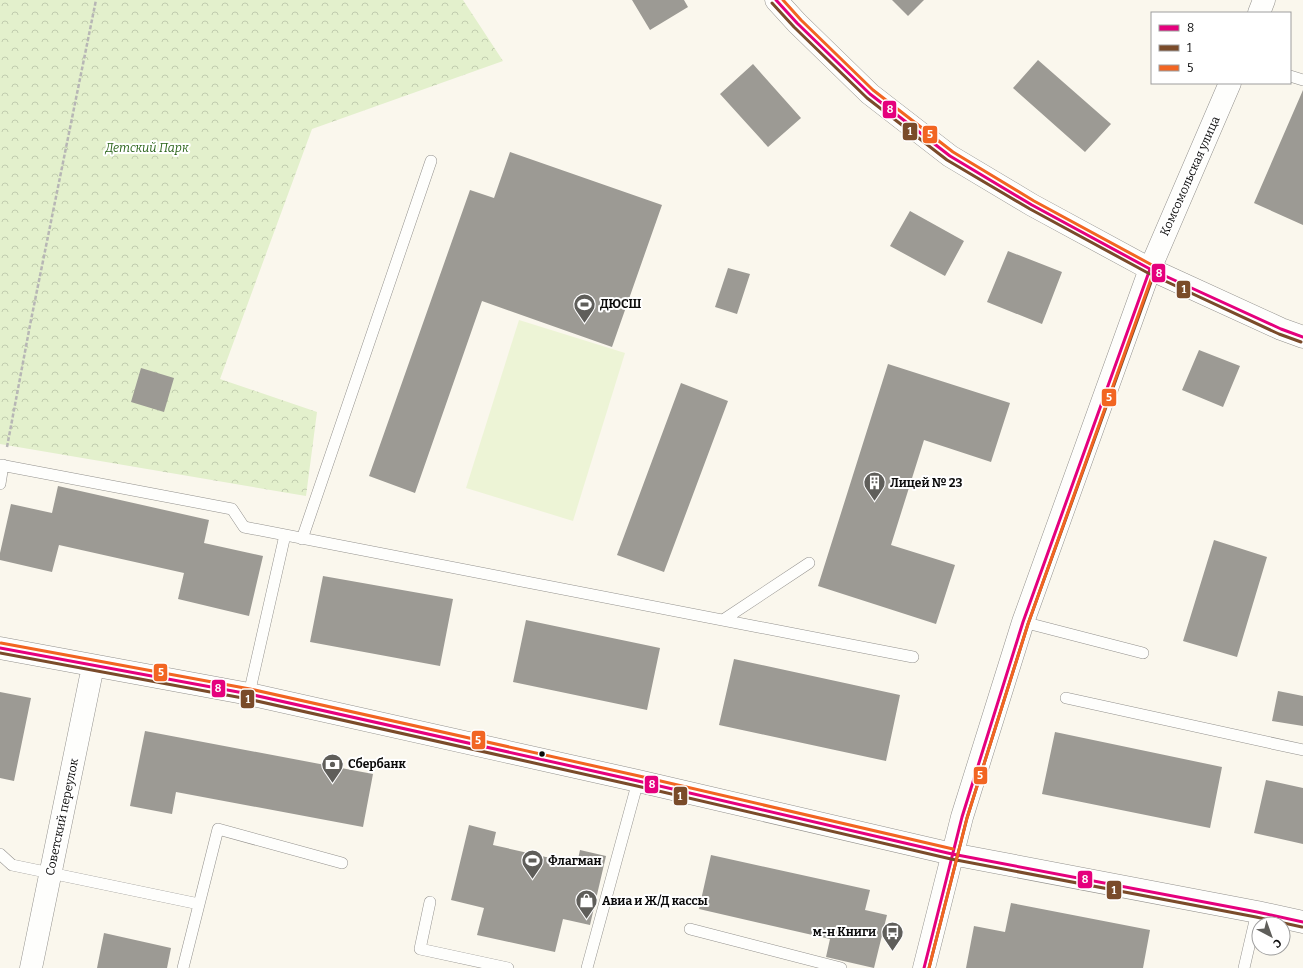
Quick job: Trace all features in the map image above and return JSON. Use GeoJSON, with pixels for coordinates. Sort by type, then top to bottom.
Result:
{"type":"FeatureCollection","features":[{"type":"Feature","properties":{"kind":"street"},"geometry":{"type":"LineString","coordinates":[[776,0],[797,23],[870,94],[950,156],[1032,205],[1150,269],[1281,329],[1303,337]]}},
{"type":"Feature","properties":{"kind":"street"},"geometry":{"type":"LineString","coordinates":[[1259,12],[1264,0]]}},
{"type":"Feature","properties":{"kind":"street","name":"Комсомольская улица"},"geometry":{"type":"LineString","coordinates":[[924,968],[962,817],[1023,622],[1150,269],[1230,84]]}},
{"type":"Feature","properties":{"kind":"street"},"geometry":{"type":"LineString","coordinates":[[0,648],[249,694],[638,781],[952,854],[1258,912],[1303,922]]}},
{"type":"Feature","properties":{"kind":"street","name":"Советский переулок"},"geometry":{"type":"LineString","coordinates":[[31,968],[92,666]]}},
{"type":"Feature","properties":{"kind":"lane"},"geometry":{"type":"LineString","coordinates":[[1291,76],[1303,80]]}},
{"type":"Feature","properties":{"kind":"lane"},"geometry":{"type":"LineString","coordinates":[[302,539],[431,162]]}},
{"type":"Feature","properties":{"kind":"lane"},"geometry":{"type":"LineString","coordinates":[[0,484],[2,465],[232,509],[244,527],[913,657]]}},
{"type":"Feature","properties":{"kind":"lane"},"geometry":{"type":"LineString","coordinates":[[249,694],[285,535]]}},
{"type":"Feature","properties":{"kind":"lane"},"geometry":{"type":"LineString","coordinates":[[723,620],[809,563]]}},
{"type":"Feature","properties":{"kind":"lane"},"geometry":{"type":"LineString","coordinates":[[1023,622],[1143,653]]}},
{"type":"Feature","properties":{"kind":"lane"},"geometry":{"type":"LineString","coordinates":[[1066,698],[1303,750]]}},
{"type":"Feature","properties":{"kind":"lane"},"geometry":{"type":"LineString","coordinates":[[588,968],[638,781]]}},
{"type":"Feature","properties":{"kind":"lane"},"geometry":{"type":"LineString","coordinates":[[184,968],[218,829],[342,864]]}},
{"type":"Feature","properties":{"kind":"lane"},"geometry":{"type":"LineString","coordinates":[[0,854],[12,865],[199,904]]}},
{"type":"Feature","properties":{"kind":"lane"},"geometry":{"type":"LineString","coordinates":[[430,902],[420,949],[508,968]]}},
{"type":"Feature","properties":{"kind":"lane"},"geometry":{"type":"LineString","coordinates":[[1244,968],[1258,912]]}},
{"type":"Feature","properties":{"kind":"lane"},"geometry":{"type":"LineString","coordinates":[[690,929],[841,968]]}},
{"type":"Feature","properties":{"kind":"path"},"geometry":{"type":"LineString","coordinates":[[2,465],[96,0]]}},
{"type":"Feature","properties":{"kind":"green space","name":"Детский Парк"},"geometry":{"type":"Polygon","coordinates":[[[0,0],[463,0],[503,61],[312,129],[220,379],[317,412],[306,496],[0,444],[0,0]]]}},
{"type":"Feature","properties":{"kind":"green space"},"geometry":{"type":"Polygon","coordinates":[[[519,320],[625,353],[573,521],[466,488],[519,320]]]}},
{"type":"Feature","properties":{"kind":"building"},"geometry":{"type":"Polygon","coordinates":[[[632,0],[684,0],[688,7],[650,30],[632,0]]]}},
{"type":"Feature","properties":{"kind":"building"},"geometry":{"type":"Polygon","coordinates":[[[892,0],[924,0],[908,16],[892,0]]]}},
{"type":"Feature","properties":{"kind":"building"},"geometry":{"type":"Polygon","coordinates":[[[1038,60],[1111,124],[1085,152],[1013,88],[1038,60]]]}},
{"type":"Feature","properties":{"kind":"building"},"geometry":{"type":"Polygon","coordinates":[[[753,64],[801,118],[768,147],[720,94],[753,64]]]}},
{"type":"Feature","properties":{"kind":"building"},"geometry":{"type":"Polygon","coordinates":[[[1303,90],[1303,225],[1254,203],[1303,90]]]}},
{"type":"Feature","properties":{"kind":"building","name":"ДЮСШ"},"geometry":{"type":"Polygon","coordinates":[[[510,152],[662,205],[612,347],[482,301],[415,493],[369,476],[470,190],[494,198],[510,152]]]}},
{"type":"Feature","properties":{"kind":"building"},"geometry":{"type":"Polygon","coordinates":[[[910,211],[964,241],[945,276],[890,246],[910,211]]]}},
{"type":"Feature","properties":{"kind":"building"},"geometry":{"type":"Polygon","coordinates":[[[1008,251],[1062,272],[1042,324],[987,302],[1008,251]]]}},
{"type":"Feature","properties":{"kind":"building"},"geometry":{"type":"Polygon","coordinates":[[[728,268],[750,274],[737,314],[715,307],[728,268]]]}},
{"type":"Feature","properties":{"kind":"building"},"geometry":{"type":"Polygon","coordinates":[[[1199,350],[1240,366],[1223,407],[1182,390],[1199,350]]]}},
{"type":"Feature","properties":{"kind":"building","name":"Лицей № 23"},"geometry":{"type":"Polygon","coordinates":[[[888,364],[1010,403],[991,462],[924,440],[891,545],[955,565],[936,624],[818,586],[888,364]]]}},
{"type":"Feature","properties":{"kind":"building"},"geometry":{"type":"Polygon","coordinates":[[[141,368],[174,378],[164,412],[131,402],[141,368]]]}},
{"type":"Feature","properties":{"kind":"building"},"geometry":{"type":"Polygon","coordinates":[[[681,383],[728,401],[664,572],[617,555],[681,383]]]}},
{"type":"Feature","properties":{"kind":"building"},"geometry":{"type":"Polygon","coordinates":[[[58,486],[209,520],[204,543],[263,556],[249,616],[178,599],[184,573],[59,545],[52,572],[0,560],[0,553],[11,504],[52,513],[58,486]]]}},
{"type":"Feature","properties":{"kind":"building"},"geometry":{"type":"Polygon","coordinates":[[[1214,540],[1267,557],[1237,657],[1183,641],[1214,540]]]}},
{"type":"Feature","properties":{"kind":"building"},"geometry":{"type":"Polygon","coordinates":[[[323,576],[453,599],[440,666],[310,642],[323,576]]]}},
{"type":"Feature","properties":{"kind":"building"},"geometry":{"type":"Polygon","coordinates":[[[526,620],[660,648],[647,710],[513,682],[526,620]]]}},
{"type":"Feature","properties":{"kind":"building"},"geometry":{"type":"Polygon","coordinates":[[[734,659],[900,695],[886,761],[719,725],[734,659]]]}},
{"type":"Feature","properties":{"kind":"building"},"geometry":{"type":"Polygon","coordinates":[[[1278,691],[1303,696],[1303,726],[1272,721],[1278,691]]]}},
{"type":"Feature","properties":{"kind":"building"},"geometry":{"type":"Polygon","coordinates":[[[0,692],[31,698],[14,781],[0,778],[0,692]]]}},
{"type":"Feature","properties":{"kind":"building"},"geometry":{"type":"Polygon","coordinates":[[[145,731],[373,774],[363,827],[176,792],[172,814],[130,806],[145,731]]]}},
{"type":"Feature","properties":{"kind":"building"},"geometry":{"type":"Polygon","coordinates":[[[1055,732],[1222,767],[1210,828],[1042,794],[1055,732]]]}},
{"type":"Feature","properties":{"kind":"building"},"geometry":{"type":"Polygon","coordinates":[[[1266,780],[1303,788],[1303,844],[1254,833],[1266,780]]]}},
{"type":"Feature","properties":{"kind":"building"},"geometry":{"type":"Polygon","coordinates":[[[469,825],[496,832],[493,845],[577,864],[580,850],[606,856],[590,925],[563,919],[555,952],[477,935],[484,908],[451,900],[469,825]]]}},
{"type":"Feature","properties":{"kind":"building"},"geometry":{"type":"Polygon","coordinates":[[[711,855],[870,890],[865,910],[887,915],[874,968],[826,957],[830,939],[699,909],[711,855]]]}},
{"type":"Feature","properties":{"kind":"building"},"geometry":{"type":"Polygon","coordinates":[[[1011,903],[1150,930],[1143,968],[966,968],[974,926],[1005,932],[1011,903]]]}},
{"type":"Feature","properties":{"kind":"building"},"geometry":{"type":"Polygon","coordinates":[[[104,933],[171,948],[167,968],[97,968],[104,933]]]}},
{"type":"Feature","properties":{"kind":"transit line","name":"8"},"geometry":{"type":"LineString","coordinates":[[776,0],[797,23],[870,94],[950,156],[1032,205],[1150,269],[1281,329],[1303,337]]}},
{"type":"Feature","properties":{"kind":"transit line","name":"5"},"geometry":{"type":"LineString","coordinates":[[783,0],[801,20],[873,90],[953,152],[1034,201],[1155,268],[1028,624],[967,818],[929,968]]}},
{"type":"Feature","properties":{"kind":"transit line","name":"1"},"geometry":{"type":"LineString","coordinates":[[772,3],[794,27],[867,98],[947,160],[1030,209],[1148,273],[1279,334],[1301,342]]}},
{"type":"Feature","properties":{"kind":"transit line","name":"8"},"geometry":{"type":"LineString","coordinates":[[924,968],[962,817],[1023,622],[1150,269]]}},
{"type":"Feature","properties":{"kind":"transit line","name":"1"},"geometry":{"type":"LineString","coordinates":[[929,968],[967,818],[1028,624],[1155,271]]}},
{"type":"Feature","properties":{"kind":"transit line","name":"5"},"geometry":{"type":"LineString","coordinates":[[1,643],[250,689],[639,776],[953,849]]}},
{"type":"Feature","properties":{"kind":"transit line","name":"8"},"geometry":{"type":"LineString","coordinates":[[0,648],[249,694],[638,781],[952,854],[1303,922]]}},
{"type":"Feature","properties":{"kind":"transit line","name":"1"},"geometry":{"type":"LineString","coordinates":[[0,653],[248,699],[637,786],[951,859],[1302,927]]}},
{"type":"Feature","properties":{"kind":"place","name":"ДЮСШ"},"geometry":{"type":"Point","coordinates":[584,324]}},
{"type":"Feature","properties":{"kind":"place","name":"Лицей № 23"},"geometry":{"type":"Point","coordinates":[874,502]}},
{"type":"Feature","properties":{"kind":"place","name":"Сбербанк"},"geometry":{"type":"Point","coordinates":[333,784]}},
{"type":"Feature","properties":{"kind":"place","name":"Флагман"},"geometry":{"type":"Point","coordinates":[533,880]}},
{"type":"Feature","properties":{"kind":"place","name":"Авиа и Ж/Д кассы"},"geometry":{"type":"Point","coordinates":[587,920]}},
{"type":"Feature","properties":{"kind":"place","name":"м-н Книги"},"geometry":{"type":"Point","coordinates":[892,952]}}]}
